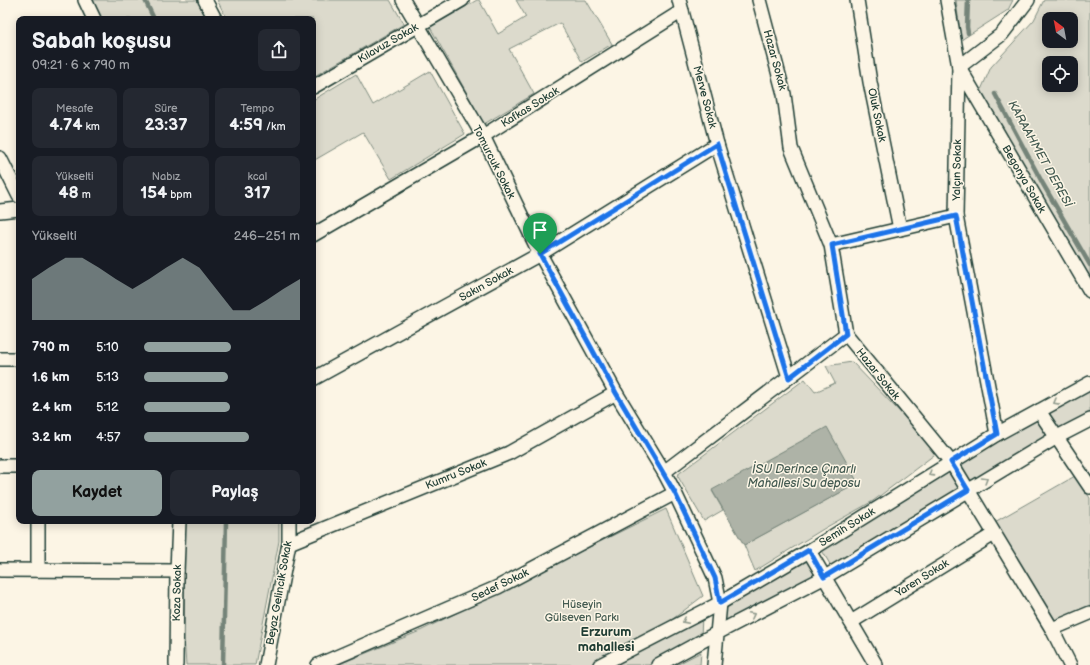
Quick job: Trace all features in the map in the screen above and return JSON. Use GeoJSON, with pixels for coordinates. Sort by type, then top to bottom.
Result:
{"type":"FeatureCollection","features":[{"type":"Feature","properties":{"kind":"street"},"geometry":{"type":"LineString","coordinates":[[84,0],[92,16]]}},
{"type":"Feature","properties":{"kind":"street"},"geometry":{"type":"LineString","coordinates":[[204,0],[213,16]]}},
{"type":"Feature","properties":{"kind":"street","name":"Tomurcuk Sokak"},"geometry":{"type":"LineString","coordinates":[[403,0],[483,136],[540,254],[616,393],[664,472],[715,578],[720,603],[714,665]]}},
{"type":"Feature","properties":{"kind":"street","name":"Kılavuz Sokak"},"geometry":{"type":"LineString","coordinates":[[316,84],[462,0]]}},
{"type":"Feature","properties":{"kind":"street","name":"Hazar Sokak"},"geometry":{"type":"LineString","coordinates":[[759,0],[784,94],[791,148],[832,245],[846,334],[951,462],[1052,629],[1070,665]]}},
{"type":"Feature","properties":{"kind":"street","name":"Oluk Sokak"},"geometry":{"type":"LineString","coordinates":[[858,0],[870,82],[900,229]]}},
{"type":"Feature","properties":{"kind":"street","name":"Yalçın Sokak"},"geometry":{"type":"LineString","coordinates":[[947,0],[959,67],[956,216],[997,434]]}},
{"type":"Feature","properties":{"kind":"street"},"geometry":{"type":"LineString","coordinates":[[959,67],[1002,34],[1028,0]]}},
{"type":"Feature","properties":{"kind":"street","name":"Kafkas Sokak"},"geometry":{"type":"LineString","coordinates":[[316,233],[483,136],[680,6]]}},
{"type":"Feature","properties":{"kind":"street","name":"Merve Sokak"},"geometry":{"type":"LineString","coordinates":[[680,6],[717,144],[789,378]]}},
{"type":"Feature","properties":{"kind":"street","name":"Begonya Sokak"},"geometry":{"type":"LineString","coordinates":[[959,67],[1090,291]]}},
{"type":"Feature","properties":{"kind":"street","name":"Sakın Sokak"},"geometry":{"type":"LineString","coordinates":[[316,377],[540,254],[717,144]]}},
{"type":"Feature","properties":{"kind":"street"},"geometry":{"type":"LineString","coordinates":[[0,158],[16,190]]}},
{"type":"Feature","properties":{"kind":"street"},"geometry":{"type":"LineString","coordinates":[[0,211],[16,209]]}},
{"type":"Feature","properties":{"kind":"street"},"geometry":{"type":"LineString","coordinates":[[832,245],[956,216]]}},
{"type":"Feature","properties":{"kind":"street"},"geometry":{"type":"LineString","coordinates":[[664,472],[846,334]]}},
{"type":"Feature","properties":{"kind":"street"},"geometry":{"type":"LineString","coordinates":[[0,359],[16,359]]}},
{"type":"Feature","properties":{"kind":"street","name":"Semih Sokak"},"geometry":{"type":"LineString","coordinates":[[600,665],[720,603],[997,434],[1090,383]]}},
{"type":"Feature","properties":{"kind":"street","name":"Kumru Sokak"},"geometry":{"type":"LineString","coordinates":[[289,543],[508,453],[616,393]]}},
{"type":"Feature","properties":{"kind":"street"},"geometry":{"type":"LineString","coordinates":[[1039,411],[1090,487]]}},
{"type":"Feature","properties":{"kind":"street"},"geometry":{"type":"LineString","coordinates":[[658,665],[824,577],[1057,437],[1090,420]]}},
{"type":"Feature","properties":{"kind":"street"},"geometry":{"type":"LineString","coordinates":[[0,466],[16,466]]}},
{"type":"Feature","properties":{"kind":"street","name":"Sedef Sokak"},"geometry":{"type":"LineString","coordinates":[[318,665],[498,587],[675,493]]}},
{"type":"Feature","properties":{"kind":"street"},"geometry":{"type":"LineString","coordinates":[[38,524],[38,570]]}},
{"type":"Feature","properties":{"kind":"street","name":"Koza Sokak"},"geometry":{"type":"LineString","coordinates":[[176,665],[177,571],[180,524]]}},
{"type":"Feature","properties":{"kind":"street","name":"Beyaz Gelincik Sokak"},"geometry":{"type":"LineString","coordinates":[[266,665],[289,543],[289,524]]}},
{"type":"Feature","properties":{"kind":"street","name":"Yaren Sokak"},"geometry":{"type":"LineString","coordinates":[[851,622],[994,534]]}},
{"type":"Feature","properties":{"kind":"street"},"geometry":{"type":"LineString","coordinates":[[809,550],[876,665]]}},
{"type":"Feature","properties":{"kind":"street"},"geometry":{"type":"LineString","coordinates":[[0,570],[177,571]]}},
{"type":"Feature","properties":{"kind":"street"},"geometry":{"type":"LineString","coordinates":[[1052,629],[1090,613]]}},
{"type":"Feature","properties":{"kind":"green space"},"geometry":{"type":"Polygon","coordinates":[[[90,0],[197,0],[206,16],[98,16],[90,0]]]}},
{"type":"Feature","properties":{"kind":"green space"},"geometry":{"type":"Polygon","coordinates":[[[217,0],[390,0],[404,24],[316,75],[316,16],[225,16],[217,0]]]}},
{"type":"Feature","properties":{"kind":"green space"},"geometry":{"type":"Polygon","coordinates":[[[479,0],[498,34],[526,17],[516,0],[586,0],[612,44],[582,62],[560,23],[509,49],[534,94],[484,124],[430,27],[479,0]]]}},
{"type":"Feature","properties":{"kind":"green space"},"geometry":{"type":"Polygon","coordinates":[[[956,0],[1013,0],[1008,10],[961,40],[956,0]]]}},
{"type":"Feature","properties":{"kind":"green space"},"geometry":{"type":"Polygon","coordinates":[[[1044,0],[1090,0],[1090,291],[977,99],[991,67],[1034,20],[1044,0]]]}},
{"type":"Feature","properties":{"kind":"green space"},"geometry":{"type":"Polygon","coordinates":[[[430,71],[465,134],[391,179],[363,132],[316,159],[316,98],[356,74],[373,105],[430,71]]]}},
{"type":"Feature","properties":{"kind":"green space"},"geometry":{"type":"Polygon","coordinates":[[[852,362],[938,452],[873,501],[825,528],[755,571],[744,545],[858,483],[712,491],[723,510],[704,521],[677,475],[805,379],[815,392],[835,383],[826,366],[852,362]]]}},
{"type":"Feature","properties":{"kind":"green space"},"geometry":{"type":"Polygon","coordinates":[[[1090,389],[1090,414],[1059,431],[1048,413],[1090,389]]]}},
{"type":"Feature","properties":{"kind":"green space"},"geometry":{"type":"Polygon","coordinates":[[[1036,418],[1049,437],[971,483],[958,463],[1036,418]]]}},
{"type":"Feature","properties":{"kind":"green space"},"geometry":{"type":"Polygon","coordinates":[[[950,469],[962,489],[831,566],[820,547],[950,469]]]}},
{"type":"Feature","properties":{"kind":"green space"},"geometry":{"type":"Polygon","coordinates":[[[1075,476],[1090,498],[1090,608],[1053,625],[993,523],[1075,476]]]}},
{"type":"Feature","properties":{"kind":"green space","name":"Hüseyin Gülseven Parkı"},"geometry":{"type":"Polygon","coordinates":[[[666,509],[703,596],[657,631],[592,665],[337,665],[420,631],[666,509]]]}},
{"type":"Feature","properties":{"kind":"green space"},"geometry":{"type":"Polygon","coordinates":[[[185,524],[279,524],[279,541],[255,665],[186,665],[184,638],[185,524]]]}},
{"type":"Feature","properties":{"kind":"green space"},"geometry":{"type":"Polygon","coordinates":[[[806,557],[815,575],[724,625],[724,604],[806,557]]]}},
{"type":"Feature","properties":{"kind":"green space"},"geometry":{"type":"Polygon","coordinates":[[[702,615],[701,638],[652,665],[609,665],[702,615]]]}},
{"type":"Feature","properties":{"kind":"green space"},"geometry":{"type":"Polygon","coordinates":[[[701,652],[700,665],[676,665],[701,652]]]}},
{"type":"Feature","properties":{"kind":"water","name":"İSU Derince Çınarlı Mahallesi Su deposu"},"geometry":{"type":"Polygon","coordinates":[[[827,427],[858,483],[744,545],[712,490],[827,427]]]}},
{"type":"Feature","properties":{"kind":"waterway"},"geometry":{"type":"LineString","coordinates":[[145,0],[153,16]]}},
{"type":"Feature","properties":{"kind":"waterway","name":"KARAAHMET DERESİ"},"geometry":{"type":"LineString","coordinates":[[968,0],[968,33]]}},
{"type":"Feature","properties":{"kind":"waterway","name":"KARAAHMET DERESİ"},"geometry":{"type":"LineString","coordinates":[[995,94],[1043,184],[1090,265]]}},
{"type":"Feature","properties":{"kind":"waterway"},"geometry":{"type":"LineString","coordinates":[[223,665],[226,524]]}},
{"type":"Feature","properties":{"kind":"district","name":"Erzurum mahallesi"},"geometry":{"type":"Point","coordinates":[606,640]}},
{"type":"Feature","properties":{"kind":"route"},"geometry":{"type":"LineString","coordinates":[[717,144],[789,378],[846,334],[832,245],[956,216],[997,434],[951,462],[968,490],[824,577],[809,550],[720,603],[715,578],[675,493],[616,393],[540,254],[717,144]]}}]}
